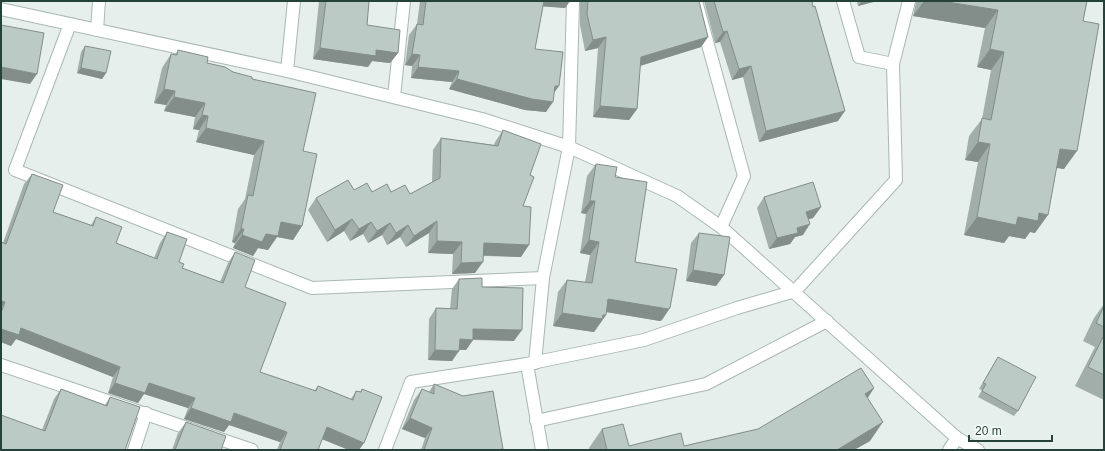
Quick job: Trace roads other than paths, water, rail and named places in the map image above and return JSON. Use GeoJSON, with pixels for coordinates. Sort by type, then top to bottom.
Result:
{"type":"FeatureCollection","features":[{"type":"Feature","properties":{"kind":"street"},"geometry":{"type":"LineString","coordinates":[[97,30],[99,1]]}},
{"type":"Feature","properties":{"kind":"street"},"geometry":{"type":"LineString","coordinates":[[287,71],[294,1]]}},
{"type":"Feature","properties":{"kind":"street"},"geometry":{"type":"LineString","coordinates":[[394,97],[404,1]]}},
{"type":"Feature","properties":{"kind":"street"},"geometry":{"type":"LineString","coordinates":[[542,450],[536,422],[531,363],[543,278],[569,147],[573,1]]}},
{"type":"Feature","properties":{"kind":"street"},"geometry":{"type":"LineString","coordinates":[[696,1],[744,176],[721,227]]}},
{"type":"Feature","properties":{"kind":"street"},"geometry":{"type":"LineString","coordinates":[[843,1],[859,57],[893,64]]}},
{"type":"Feature","properties":{"kind":"street"},"geometry":{"type":"LineString","coordinates":[[385,450],[411,382],[531,363],[644,340],[737,308],[795,291],[896,180],[893,64],[909,1]]}},
{"type":"Feature","properties":{"kind":"street"},"geometry":{"type":"LineString","coordinates":[[1,9],[287,71],[482,119],[569,147],[677,196],[721,227],[795,291],[957,438],[978,450]]}},
{"type":"Feature","properties":{"kind":"street"},"geometry":{"type":"LineString","coordinates":[[70,24],[15,170],[312,288],[543,278]]}},
{"type":"Feature","properties":{"kind":"street"},"geometry":{"type":"LineString","coordinates":[[536,422],[706,384],[827,321]]}},
{"type":"Feature","properties":{"kind":"street"},"geometry":{"type":"LineString","coordinates":[[1,365],[252,450]]}},
{"type":"Feature","properties":{"kind":"street"},"geometry":{"type":"LineString","coordinates":[[134,450],[146,413]]}},
{"type":"Feature","properties":{"kind":"street"},"geometry":{"type":"LineString","coordinates":[[949,450],[957,438]]}}]}
